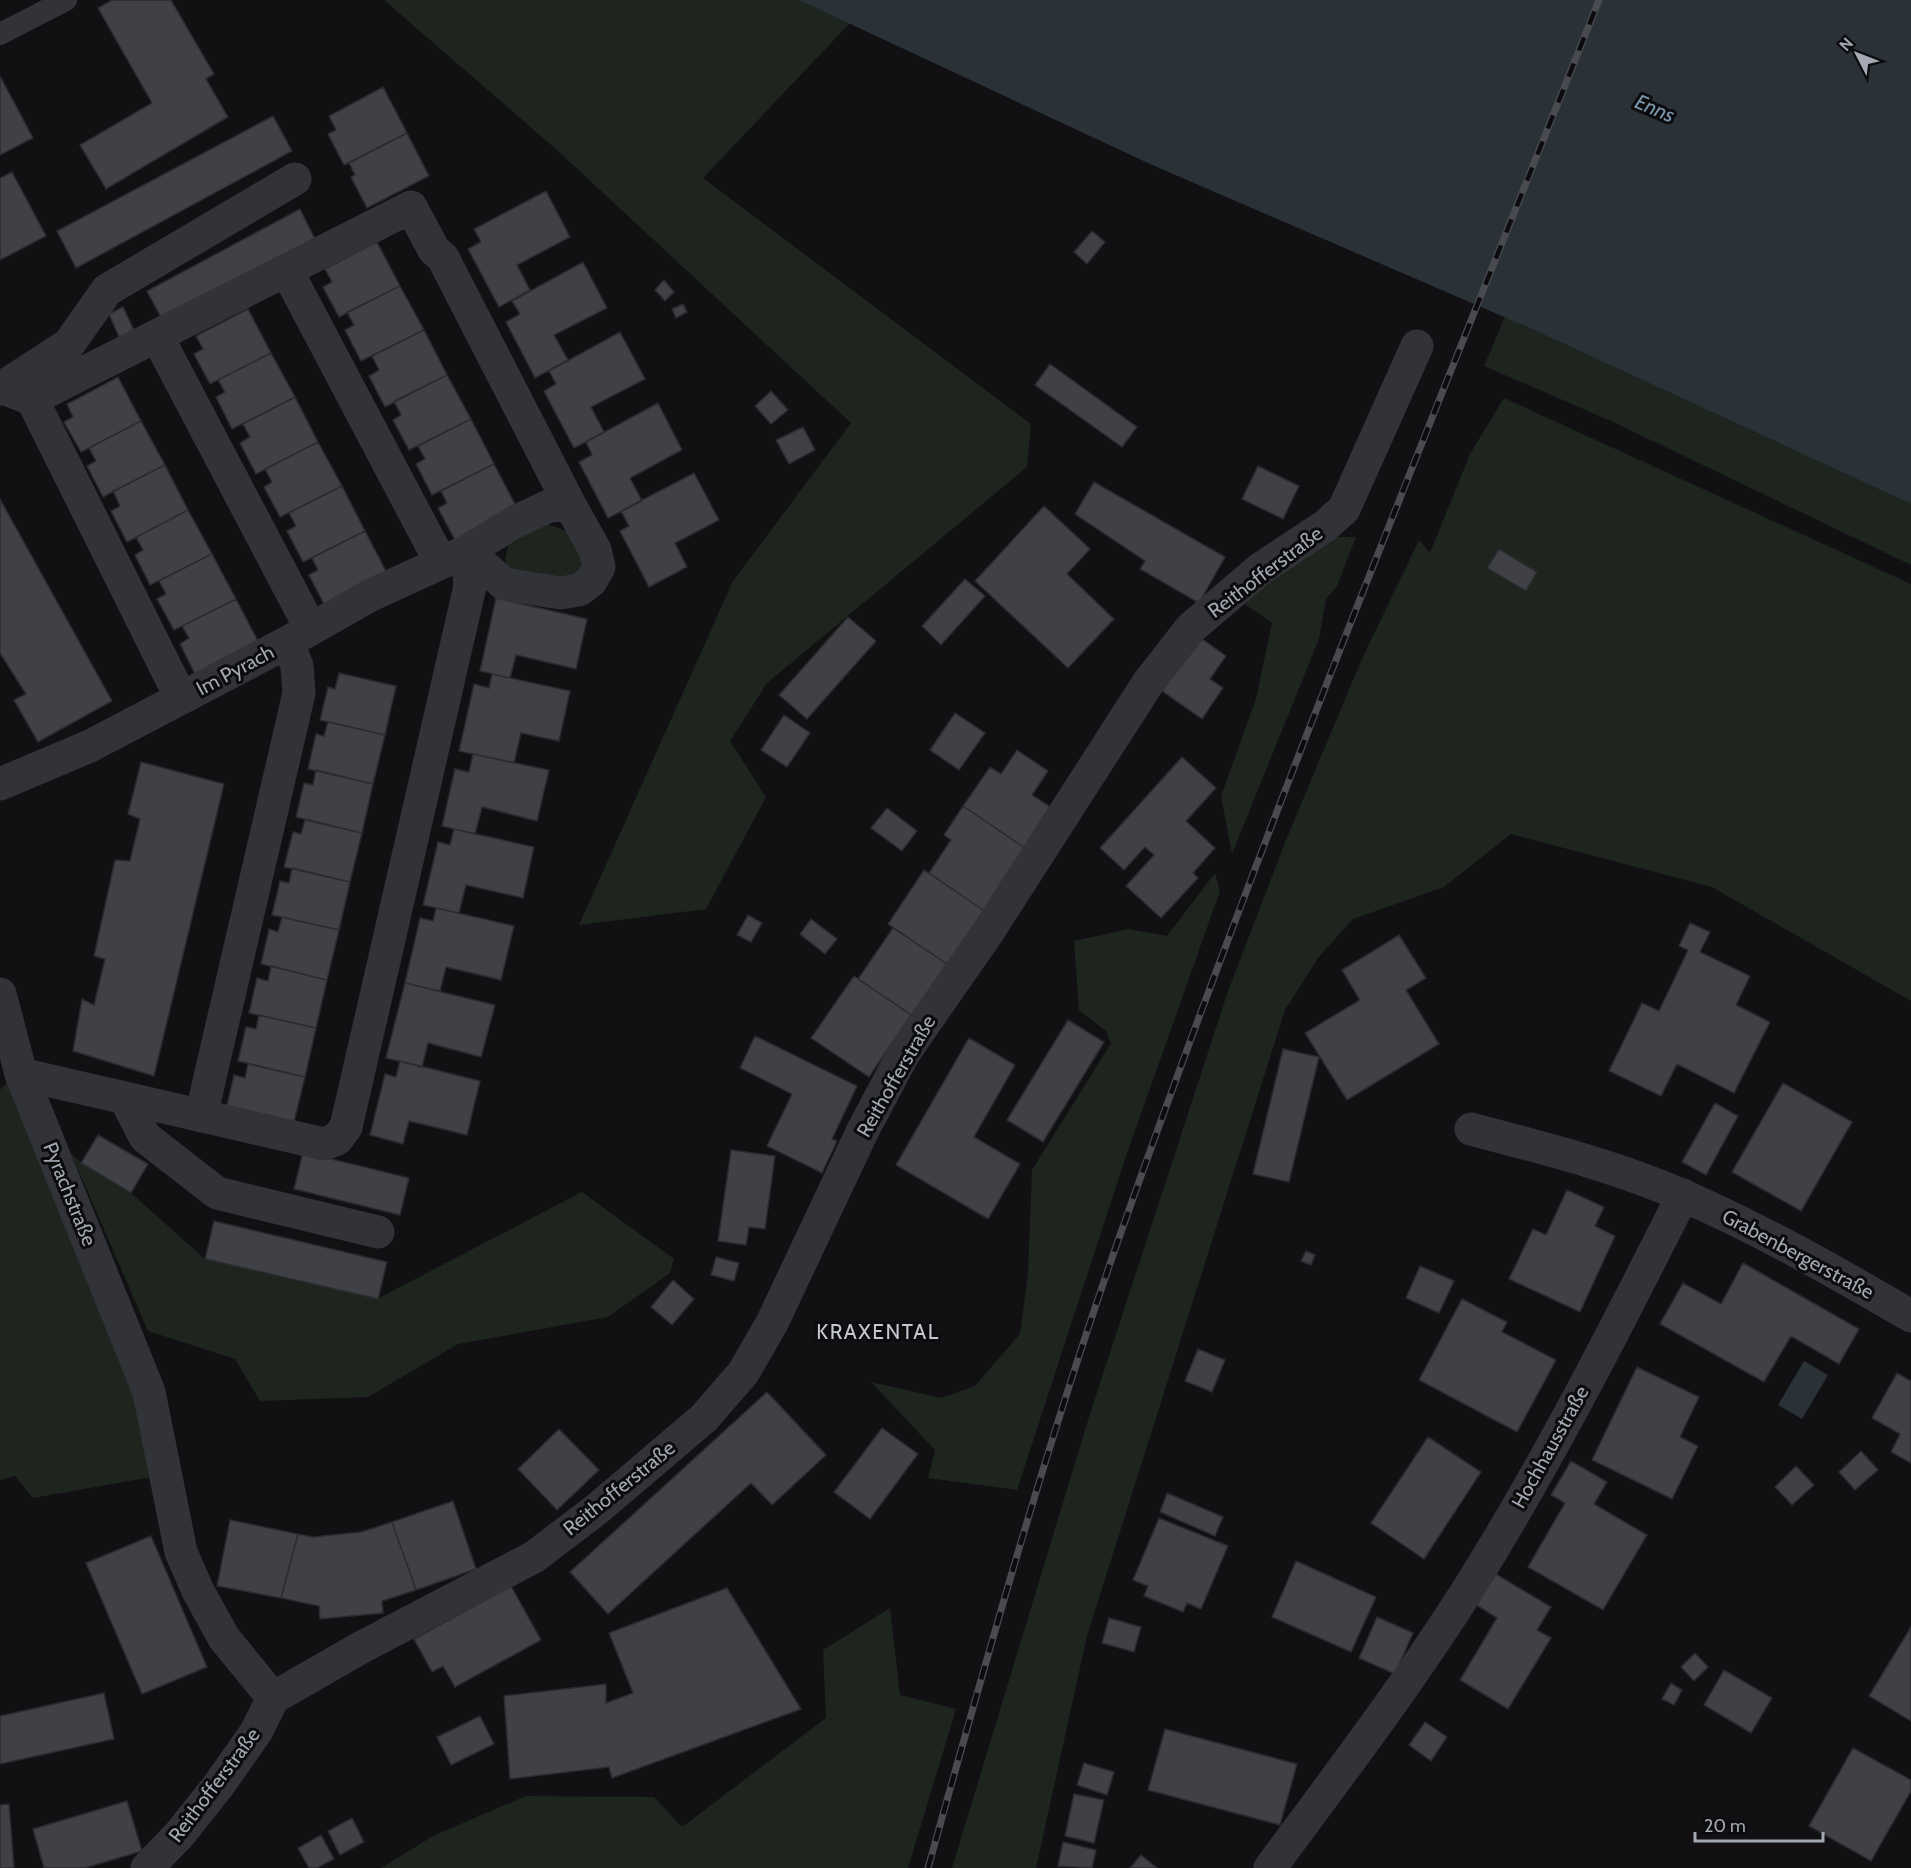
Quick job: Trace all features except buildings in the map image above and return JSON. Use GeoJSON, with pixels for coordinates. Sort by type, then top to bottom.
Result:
{"type":"FeatureCollection","features":[{"type":"Feature","properties":{"kind":"street"},"geometry":{"type":"LineString","coordinates":[[12,392],[69,344],[106,290],[295,179]]}},
{"type":"Feature","properties":{"kind":"street"},"geometry":{"type":"LineString","coordinates":[[12,392],[158,338],[411,207],[434,249],[443,258],[595,550],[599,567],[591,581],[579,590],[560,593],[504,584],[454,557]]}},
{"type":"Feature","properties":{"kind":"street"},"geometry":{"type":"LineString","coordinates":[[21,1074],[324,1144],[337,1139],[346,1128],[470,586],[288,271]]}},
{"type":"Feature","properties":{"kind":"street"},"geometry":{"type":"LineString","coordinates":[[158,338],[299,636],[297,666],[299,693],[201,1116]]}},
{"type":"Feature","properties":{"kind":"street","name":"Reithofferstraße"},"geometry":{"type":"LineString","coordinates":[[147,1868],[179,1835],[218,1786],[256,1732],[273,1698],[362,1647],[534,1557],[597,1509],[704,1418],[743,1373],[772,1323],[863,1130],[904,1053],[988,932],[1148,683],[1191,628],[1260,569],[1325,526],[1344,509],[1417,346]]}},
{"type":"Feature","properties":{"kind":"street"},"geometry":{"type":"LineString","coordinates":[[12,392],[181,698]]}},
{"type":"Feature","properties":{"kind":"street","name":"Im Pyrach"},"geometry":{"type":"LineString","coordinates":[[0,784],[90,746],[299,636],[371,595],[454,557],[515,522],[549,506],[570,505]]}},
{"type":"Feature","properties":{"kind":"street","name":"Pyrachstraße"},"geometry":{"type":"LineString","coordinates":[[0,994],[21,1074],[149,1392],[181,1552],[198,1591],[224,1638],[273,1698]]}},
{"type":"Feature","properties":{"kind":"street"},"geometry":{"type":"LineString","coordinates":[[125,1098],[145,1137],[217,1193],[378,1232]]}},
{"type":"Feature","properties":{"kind":"street"},"geometry":{"type":"LineString","coordinates":[[1470,1129],[1552,1151],[1683,1196]]}},
{"type":"Feature","properties":{"kind":"street","name":"Grabenbergerstraße"},"geometry":{"type":"LineString","coordinates":[[1683,1196],[1743,1224],[1911,1316]]}},
{"type":"Feature","properties":{"kind":"street","name":"Hochhausstraße"},"geometry":{"type":"LineString","coordinates":[[1270,1868],[1362,1747],[1491,1552],[1604,1350],[1683,1196]]}},
{"type":"Feature","properties":{"kind":"lane"},"geometry":{"type":"LineString","coordinates":[[0,34],[66,0]]}},
{"type":"Feature","properties":{"kind":"shaded area"},"geometry":{"type":"Polygon","coordinates":[[[384,0],[799,0],[850,23],[703,178],[1031,424],[1027,467],[767,683],[730,741],[766,797],[706,909],[579,925],[733,581],[851,423],[558,151],[384,0]]]}},
{"type":"Feature","properties":{"kind":"shaded area"},"geometry":{"type":"Polygon","coordinates":[[[1505,317],[1911,504],[1911,565],[1611,421],[1484,366],[1505,317]]]}},
{"type":"Feature","properties":{"kind":"shaded area"},"geometry":{"type":"Polygon","coordinates":[[[1504,398],[1911,584],[1911,1001],[1712,887],[1511,834],[1444,887],[1353,919],[1318,958],[1285,1010],[1087,1636],[1036,1868],[952,1868],[1089,1417],[1228,991],[1286,840],[1361,661],[1419,540],[1430,553],[1470,454],[1504,398]]]}},
{"type":"Feature","properties":{"kind":"shaded area"},"geometry":{"type":"Polygon","coordinates":[[[543,524],[564,530],[578,542],[582,559],[574,580],[509,570],[505,561],[508,546],[543,524]]]}},
{"type":"Feature","properties":{"kind":"shaded area"},"geometry":{"type":"Polygon","coordinates":[[[1329,537],[1356,537],[1337,586],[1326,599],[1319,639],[1232,854],[1221,796],[1256,699],[1272,623],[1239,600],[1329,537]]]}},
{"type":"Feature","properties":{"kind":"shaded area"},"geometry":{"type":"Polygon","coordinates":[[[1215,873],[1220,891],[1125,1159],[1017,1490],[928,1478],[935,1450],[871,1382],[941,1398],[975,1386],[1020,1334],[1028,1273],[1032,1170],[1111,1043],[1106,1031],[1079,1010],[1074,941],[1129,929],[1167,936],[1215,873]]]}},
{"type":"Feature","properties":{"kind":"shaded area"},"geometry":{"type":"Polygon","coordinates":[[[7,1082],[128,1368],[157,1476],[33,1498],[15,1476],[0,1480],[0,1090],[7,1082]]]}},
{"type":"Feature","properties":{"kind":"shaded area"},"geometry":{"type":"Polygon","coordinates":[[[71,1153],[81,1163],[131,1193],[205,1259],[377,1299],[582,1192],[674,1259],[670,1273],[608,1317],[458,1344],[368,1397],[260,1401],[235,1359],[148,1331],[71,1153]]]}},
{"type":"Feature","properties":{"kind":"shaded area"},"geometry":{"type":"Polygon","coordinates":[[[890,1608],[900,1695],[956,1709],[908,1868],[381,1868],[435,1835],[526,1796],[654,1797],[682,1827],[826,1718],[823,1650],[890,1608]]]}},
{"type":"Feature","properties":{"kind":"water","name":"Enns"},"geometry":{"type":"Polygon","coordinates":[[[799,0],[1911,0],[1911,504],[1525,326],[1150,164],[799,0]]]}},
{"type":"Feature","properties":{"kind":"water"},"geometry":{"type":"Polygon","coordinates":[[[1804,1361],[1828,1375],[1802,1419],[1778,1405],[1804,1361]]]}},
{"type":"Feature","properties":{"kind":"railway"},"geometry":{"type":"LineString","coordinates":[[928,1868],[1042,1473],[1092,1316],[1175,1082],[1292,771],[1599,0]]}},
{"type":"Feature","properties":{"kind":"district","name":"KRAXENTAL"},"geometry":{"type":"Point","coordinates":[878,1331]}}]}
